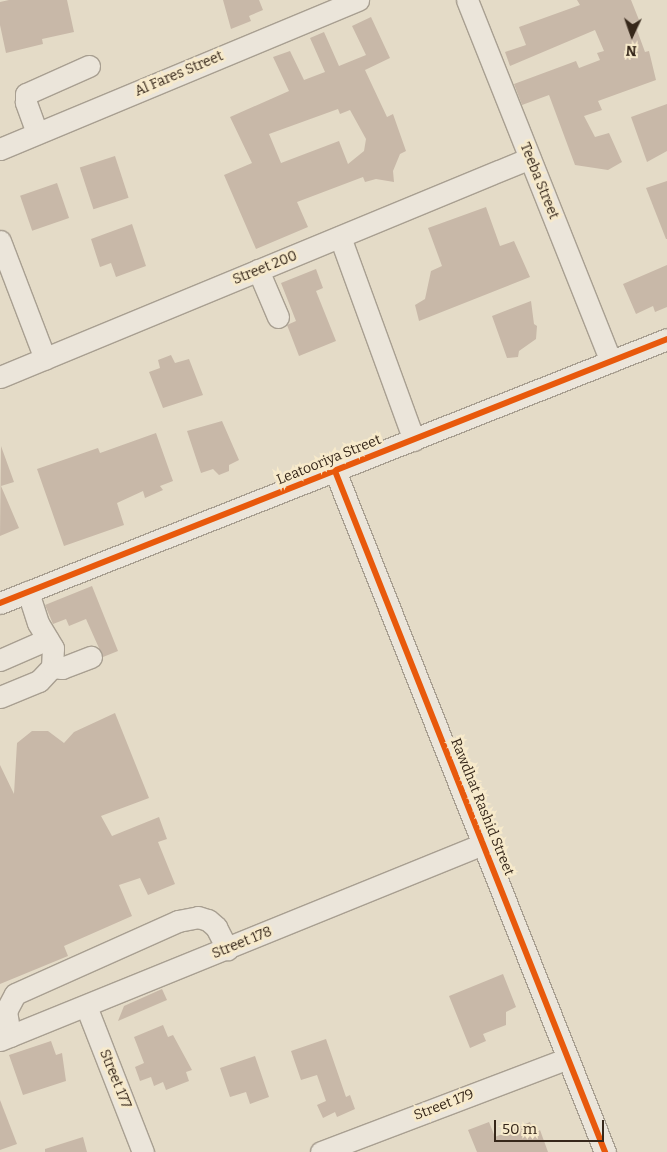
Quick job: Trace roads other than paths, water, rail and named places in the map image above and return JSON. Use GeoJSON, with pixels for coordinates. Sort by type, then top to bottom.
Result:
{"type":"FeatureCollection","features":[{"type":"Feature","properties":{"kind":"street","name":"Al Fares Street"},"geometry":{"type":"LineString","coordinates":[[0,149],[358,0]]}},
{"type":"Feature","properties":{"kind":"street","name":"Teeba Street"},"geometry":{"type":"LineString","coordinates":[[467,0],[611,361]]}},
{"type":"Feature","properties":{"kind":"street"},"geometry":{"type":"LineString","coordinates":[[37,133],[26,102],[26,94],[89,66]]}},
{"type":"Feature","properties":{"kind":"street","name":"Street 200"},"geometry":{"type":"LineString","coordinates":[[0,377],[530,158]]}},
{"type":"Feature","properties":{"kind":"street"},"geometry":{"type":"LineString","coordinates":[[340,236],[414,440]]}},
{"type":"Feature","properties":{"kind":"street"},"geometry":{"type":"LineString","coordinates":[[0,241],[45,358]]}},
{"type":"Feature","properties":{"kind":"street"},"geometry":{"type":"LineString","coordinates":[[258,270],[278,317]]}},
{"type":"Feature","properties":{"kind":"street","name":"Leatooriya Street"},"geometry":{"type":"LineString","coordinates":[[0,603],[667,339]]}},
{"type":"Feature","properties":{"kind":"street","name":"Rawdhat Rashid Street"},"geometry":{"type":"LineString","coordinates":[[335,471],[605,1152]]}},
{"type":"Feature","properties":{"kind":"street"},"geometry":{"type":"LineString","coordinates":[[0,697],[39,681],[52,667],[54,657],[48,639],[34,615],[28,592]]}},
{"type":"Feature","properties":{"kind":"street"},"geometry":{"type":"LineString","coordinates":[[0,660],[48,639]]}},
{"type":"Feature","properties":{"kind":"street"},"geometry":{"type":"LineString","coordinates":[[52,667],[62,668],[92,657]]}},
{"type":"Feature","properties":{"kind":"street","name":"Street 178"},"geometry":{"type":"LineString","coordinates":[[5,1038],[483,844]]}},
{"type":"Feature","properties":{"kind":"street"},"geometry":{"type":"LineString","coordinates":[[5,1038],[6,1011],[15,994],[178,921],[193,917],[208,920],[216,927],[227,949]]}},
{"type":"Feature","properties":{"kind":"street","name":"Street 177"},"geometry":{"type":"LineString","coordinates":[[86,1006],[143,1152]]}},
{"type":"Feature","properties":{"kind":"street","name":"Street 179"},"geometry":{"type":"LineString","coordinates":[[321,1152],[370,1143],[568,1058]]}}]}
